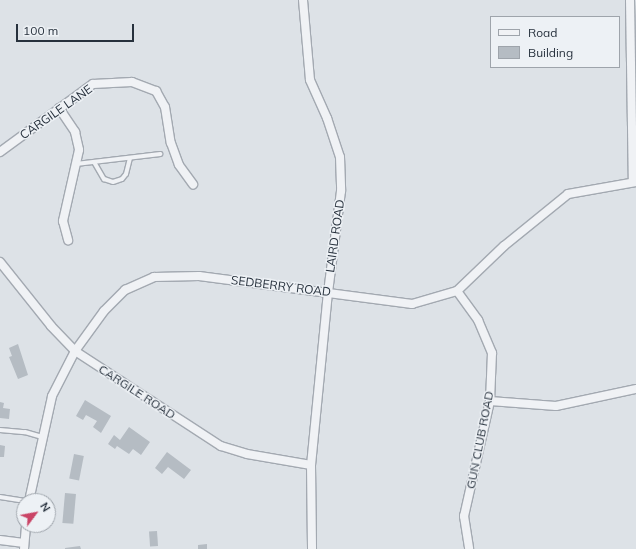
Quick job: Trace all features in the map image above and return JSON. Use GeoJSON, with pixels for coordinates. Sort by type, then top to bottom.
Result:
{"type":"FeatureCollection","features":[{"type":"Feature","properties":{"kind":"street","name":"LAIRD ROAD"},"geometry":{"type":"LineString","coordinates":[[303,0],[310,80],[328,118],[340,157],[341,191],[328,292],[311,465],[312,549]]}},
{"type":"Feature","properties":{"kind":"street"},"geometry":{"type":"LineString","coordinates":[[630,0],[634,182]]}},
{"type":"Feature","properties":{"kind":"street","name":"CARGILE LANE"},"geometry":{"type":"LineString","coordinates":[[0,152],[93,84],[132,82],[156,92],[165,107],[171,143],[179,165],[193,184]]}},
{"type":"Feature","properties":{"kind":"street"},"geometry":{"type":"LineString","coordinates":[[59,108],[75,132],[79,150],[63,221],[68,240]]}},
{"type":"Feature","properties":{"kind":"street","name":"SEDBERRY ROAD"},"geometry":{"type":"LineString","coordinates":[[32,493],[42,437],[52,396],[75,352],[104,311],[125,290],[154,277],[199,276],[412,304],[457,291],[504,246],[568,194],[634,182]]}},
{"type":"Feature","properties":{"kind":"street","name":"CARGILE ROAD"},"geometry":{"type":"LineString","coordinates":[[0,262],[75,352],[221,446],[247,454],[311,465]]}},
{"type":"Feature","properties":{"kind":"street","name":"GUN CLUB ROAD"},"geometry":{"type":"LineString","coordinates":[[457,291],[478,320],[492,353],[490,401],[464,516],[469,549]]}},
{"type":"Feature","properties":{"kind":"street"},"geometry":{"type":"LineString","coordinates":[[490,401],[556,406],[636,389]]}},
{"type":"Feature","properties":{"kind":"street"},"geometry":{"type":"LineString","coordinates":[[0,540],[24,546],[25,533]]}},
{"type":"Feature","properties":{"kind":"lane"},"geometry":{"type":"LineString","coordinates":[[76,164],[160,154]]}},
{"type":"Feature","properties":{"kind":"lane"},"geometry":{"type":"LineString","coordinates":[[94,162],[104,179],[113,182],[122,179],[126,174],[130,158]]}},
{"type":"Feature","properties":{"kind":"lane"},"geometry":{"type":"LineString","coordinates":[[0,430],[24,432],[42,437]]}},
{"type":"Feature","properties":{"kind":"lane"},"geometry":{"type":"LineString","coordinates":[[0,497],[16,500]]}},
{"type":"Feature","properties":{"kind":"building"},"geometry":{"type":"Polygon","coordinates":[[[18,344],[28,375],[18,379],[9,357],[12,356],[9,348],[18,344]]]}},
{"type":"Feature","properties":{"kind":"building"},"geometry":{"type":"Polygon","coordinates":[[[85,400],[111,416],[101,433],[93,427],[97,421],[86,415],[83,420],[76,416],[85,400]]]}},
{"type":"Feature","properties":{"kind":"building"},"geometry":{"type":"Polygon","coordinates":[[[0,402],[4,403],[3,408],[10,409],[9,419],[0,418],[0,402]]]}},
{"type":"Feature","properties":{"kind":"building"},"geometry":{"type":"Polygon","coordinates":[[[129,427],[150,442],[141,455],[133,449],[129,454],[117,446],[115,449],[108,444],[114,435],[120,440],[129,427]]]}},
{"type":"Feature","properties":{"kind":"building"},"geometry":{"type":"Polygon","coordinates":[[[0,445],[5,446],[4,457],[0,457],[0,445]]]}},
{"type":"Feature","properties":{"kind":"building"},"geometry":{"type":"Polygon","coordinates":[[[167,452],[191,470],[184,479],[168,467],[162,474],[155,468],[167,452]]]}},
{"type":"Feature","properties":{"kind":"building"},"geometry":{"type":"Polygon","coordinates":[[[74,454],[84,456],[79,480],[69,479],[74,454]]]}},
{"type":"Feature","properties":{"kind":"building"},"geometry":{"type":"Polygon","coordinates":[[[65,493],[76,494],[73,524],[62,523],[65,493]]]}},
{"type":"Feature","properties":{"kind":"building"},"geometry":{"type":"Polygon","coordinates":[[[157,531],[158,546],[150,547],[149,532],[157,531]]]}},
{"type":"Feature","properties":{"kind":"building"},"geometry":{"type":"Polygon","coordinates":[[[207,544],[207,549],[198,549],[198,545],[207,544]]]}},
{"type":"Feature","properties":{"kind":"building"},"geometry":{"type":"Polygon","coordinates":[[[80,546],[81,549],[65,549],[65,548],[80,546]]]}}]}
